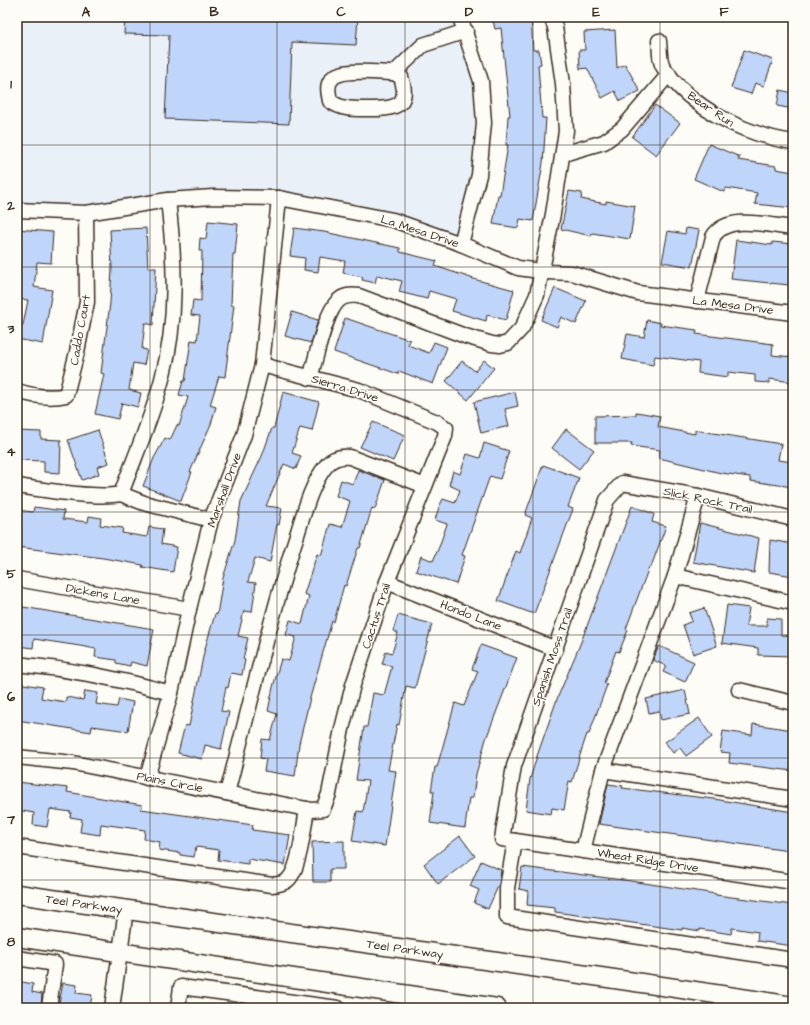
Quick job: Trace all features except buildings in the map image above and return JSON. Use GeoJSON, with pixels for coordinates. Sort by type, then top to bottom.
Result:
{"type":"FeatureCollection","features":[{"type":"Feature","properties":{"kind":"main road","name":"Teel Parkway"},"geometry":{"type":"LineString","coordinates":[[17,894],[545,968],[730,1002],[793,1006]]}},
{"type":"Feature","properties":{"kind":"main road"},"geometry":{"type":"LineString","coordinates":[[17,938],[497,1008]]}},
{"type":"Feature","properties":{"kind":"street"},"geometry":{"type":"LineString","coordinates":[[460,17],[466,31],[481,82],[484,123],[479,175],[461,244]]}},
{"type":"Feature","properties":{"kind":"street"},"geometry":{"type":"LineString","coordinates":[[310,378],[329,314],[339,300],[347,296],[359,296],[465,336],[500,345],[511,340],[522,328],[537,295],[566,131],[563,84],[555,27],[552,17]]}},
{"type":"Feature","properties":{"kind":"street"},"geometry":{"type":"LineString","coordinates":[[394,73],[401,77],[405,87],[403,98],[398,106],[390,109],[347,108],[338,107],[330,101],[328,91],[330,80],[338,74],[348,72],[394,73],[422,45],[466,31]]}},
{"type":"Feature","properties":{"kind":"street","name":"Bear Run"},"geometry":{"type":"LineString","coordinates":[[658,41],[663,67],[687,94],[738,128],[773,139],[793,142]]}},
{"type":"Feature","properties":{"kind":"street"},"geometry":{"type":"LineString","coordinates":[[563,154],[604,142],[622,128],[669,74]]}},
{"type":"Feature","properties":{"kind":"street","name":"La Mesa Drive"},"geometry":{"type":"LineString","coordinates":[[17,210],[86,213],[168,200],[213,197],[279,198],[393,220],[461,244],[518,268],[542,272],[572,273],[638,293],[793,313]]}},
{"type":"Feature","properties":{"kind":"street","name":"Marshall Drive"},"geometry":{"type":"LineString","coordinates":[[147,778],[171,693],[189,609],[212,520],[244,435],[262,365],[279,198]]}},
{"type":"Feature","properties":{"kind":"street"},"geometry":{"type":"LineString","coordinates":[[121,494],[162,379],[171,334],[174,299],[174,267],[168,200]]}},
{"type":"Feature","properties":{"kind":"street","name":"Caddo Court"},"geometry":{"type":"LineString","coordinates":[[17,391],[27,394],[56,397],[66,395],[77,352],[87,302],[86,213]]}},
{"type":"Feature","properties":{"kind":"street"},"geometry":{"type":"LineString","coordinates":[[697,301],[713,237],[720,229],[730,224],[744,222],[793,228]]}},
{"type":"Feature","properties":{"kind":"street","name":"Sierra Drive"},"geometry":{"type":"LineString","coordinates":[[262,365],[359,390],[437,422],[446,428]]}},
{"type":"Feature","properties":{"kind":"street","name":"Cactus Trail"},"geometry":{"type":"LineString","coordinates":[[323,809],[329,794],[342,729],[353,685],[387,582],[445,436],[446,428]]}},
{"type":"Feature","properties":{"kind":"street"},"geometry":{"type":"LineString","coordinates":[[227,793],[284,579],[305,511],[326,465],[341,456],[350,457],[425,486]]}},
{"type":"Feature","properties":{"kind":"street","name":"Slick Rock Trail"},"geometry":{"type":"LineString","coordinates":[[622,483],[698,496],[793,519]]}},
{"type":"Feature","properties":{"kind":"street","name":"Spanish Moss Trail"},"geometry":{"type":"LineString","coordinates":[[622,483],[607,500],[514,766],[508,840],[507,917],[793,960]]}},
{"type":"Feature","properties":{"kind":"street"},"geometry":{"type":"LineString","coordinates":[[17,486],[87,494],[121,494],[144,503],[212,520]]}},
{"type":"Feature","properties":{"kind":"street"},"geometry":{"type":"LineString","coordinates":[[583,851],[603,770],[675,576],[698,496]]}},
{"type":"Feature","properties":{"kind":"street"},"geometry":{"type":"LineString","coordinates":[[675,576],[793,603]]}},
{"type":"Feature","properties":{"kind":"street","name":"Dickens Lane"},"geometry":{"type":"LineString","coordinates":[[17,578],[189,609]]}},
{"type":"Feature","properties":{"kind":"street","name":"Hondo Lane"},"geometry":{"type":"LineString","coordinates":[[387,582],[556,649]]}},
{"type":"Feature","properties":{"kind":"street"},"geometry":{"type":"LineString","coordinates":[[17,664],[90,674],[134,683],[171,693]]}},
{"type":"Feature","properties":{"kind":"street"},"geometry":{"type":"LineString","coordinates":[[739,690],[793,703]]}},
{"type":"Feature","properties":{"kind":"street","name":"Plains Circle"},"geometry":{"type":"LineString","coordinates":[[17,757],[73,763],[307,809],[323,809]]}},
{"type":"Feature","properties":{"kind":"street"},"geometry":{"type":"LineString","coordinates":[[603,770],[793,799]]}},
{"type":"Feature","properties":{"kind":"street"},"geometry":{"type":"LineString","coordinates":[[17,847],[272,886],[283,883],[291,877],[296,866],[307,809]]}},
{"type":"Feature","properties":{"kind":"street","name":"Wheat Ridge Drive"},"geometry":{"type":"LineString","coordinates":[[508,840],[793,882]]}},
{"type":"Feature","properties":{"kind":"street"},"geometry":{"type":"LineString","coordinates":[[112,1008],[126,910]]}},
{"type":"Feature","properties":{"kind":"street"},"geometry":{"type":"LineString","coordinates":[[17,958],[55,964],[49,1008]]}},
{"type":"Feature","properties":{"kind":"street"},"geometry":{"type":"LineString","coordinates":[[178,1008],[181,987],[338,1008]]}},
{"type":"Feature","properties":{"kind":"shaded area"},"geometry":{"type":"Polygon","coordinates":[[[17,17],[460,17],[484,123],[461,244],[279,198],[86,213],[17,210],[17,17]]]}}]}
